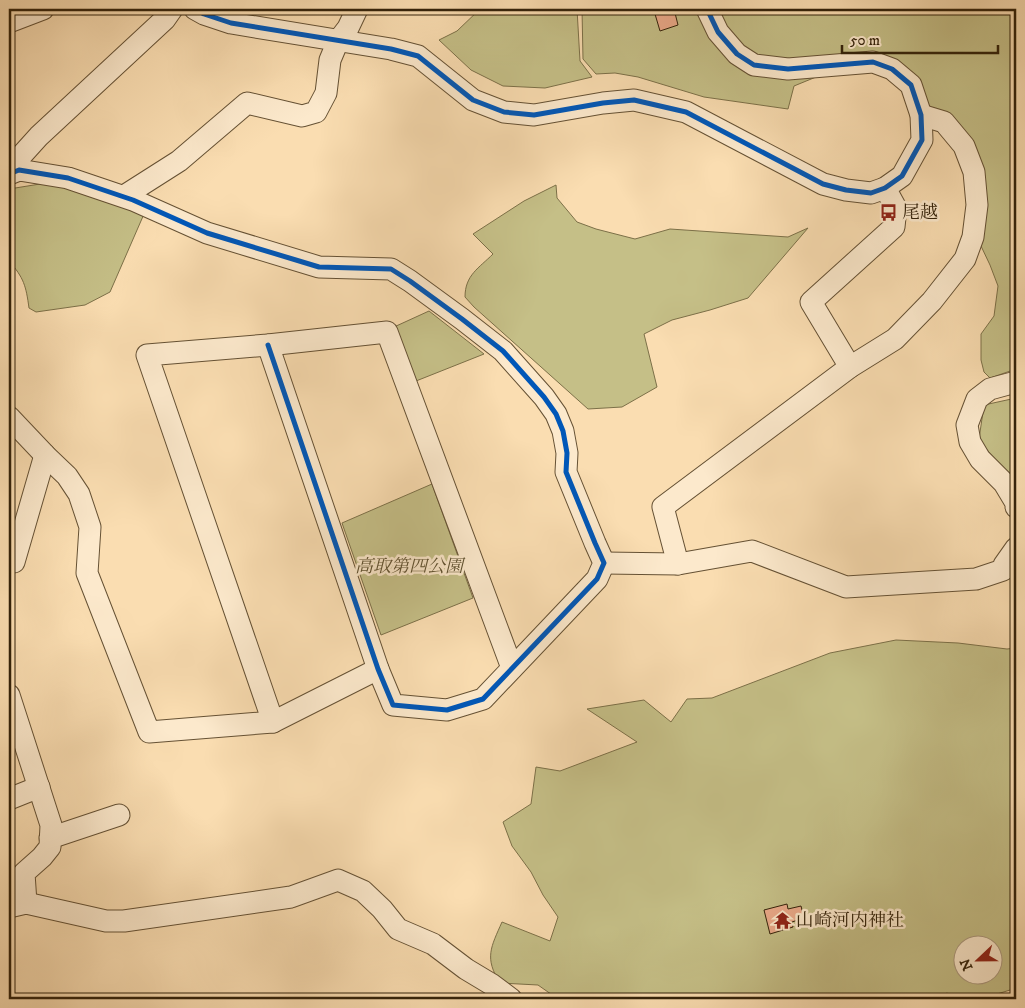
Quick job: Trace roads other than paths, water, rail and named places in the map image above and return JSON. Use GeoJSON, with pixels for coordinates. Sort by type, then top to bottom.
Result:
{"type":"FeatureCollection","features":[{"type":"Feature","properties":{"kind":"street"},"geometry":{"type":"LineString","coordinates":[[9,22],[44,9]]}},
{"type":"Feature","properties":{"kind":"street"},"geometry":{"type":"LineString","coordinates":[[172,9],[165,19],[39,136],[20,157],[14,172],[68,178],[124,196],[207,233],[319,267],[391,269],[462,319],[502,351],[544,397],[556,414],[563,432],[567,453],[566,472],[604,563],[597,579],[483,699],[447,710],[393,705],[378,669],[268,345]]}},
{"type":"Feature","properties":{"kind":"street"},"geometry":{"type":"LineString","coordinates":[[194,9],[231,23],[391,49],[418,56],[473,100],[504,112],[534,114],[603,102],[634,100],[686,112],[823,184],[846,190],[871,193],[885,188],[902,176],[922,140],[922,115],[911,85],[892,69],[873,62],[788,69],[754,65],[737,54],[718,32],[707,9]]}},
{"type":"Feature","properties":{"kind":"street"},"geometry":{"type":"LineString","coordinates":[[124,196],[179,161],[247,103],[302,116],[316,112],[326,94],[330,60],[338,41],[348,28],[358,9]]}},
{"type":"Feature","properties":{"kind":"street"},"geometry":{"type":"LineString","coordinates":[[678,564],[663,507],[850,367],[895,339],[932,301],[965,259],[973,236],[977,205],[974,172],[964,146],[944,122],[922,115]]}},
{"type":"Feature","properties":{"kind":"street"},"geometry":{"type":"LineString","coordinates":[[850,367],[811,302],[894,227],[896,208],[885,188]]}},
{"type":"Feature","properties":{"kind":"street"},"geometry":{"type":"LineString","coordinates":[[273,722],[147,355],[268,345],[387,332],[512,668]]}},
{"type":"Feature","properties":{"kind":"street"},"geometry":{"type":"LineString","coordinates":[[1016,382],[990,389],[977,399],[967,425],[970,442],[980,460],[1004,483],[1016,503],[1016,507]]}},
{"type":"Feature","properties":{"kind":"street"},"geometry":{"type":"LineString","coordinates":[[9,417],[67,476],[79,494],[90,528],[87,573],[149,732],[273,722],[378,669]]}},
{"type":"Feature","properties":{"kind":"street"},"geometry":{"type":"LineString","coordinates":[[14,562],[45,455]]}},
{"type":"Feature","properties":{"kind":"street"},"geometry":{"type":"LineString","coordinates":[[604,563],[678,564],[752,550],[846,587],[976,579],[1003,570],[1004,565],[1016,548]]}},
{"type":"Feature","properties":{"kind":"street"},"geometry":{"type":"LineString","coordinates":[[9,695],[51,824],[50,847],[24,873],[18,905],[106,920],[124,921],[291,897],[338,880],[363,891],[382,909],[398,929],[432,944],[511,999]]}},
{"type":"Feature","properties":{"kind":"street"},"geometry":{"type":"LineString","coordinates":[[9,798],[39,787]]}},
{"type":"Feature","properties":{"kind":"street"},"geometry":{"type":"LineString","coordinates":[[50,838],[119,815]]}},
{"type":"Feature","properties":{"kind":"waterway"},"geometry":{"type":"LineString","coordinates":[[320,9],[336,12],[351,10]]}},
{"type":"Feature","properties":{"kind":"place","name":"尾越"},"geometry":{"type":"Point","coordinates":[888,212]}},
{"type":"Feature","properties":{"kind":"place","name":"山崎河内神社"},"geometry":{"type":"Point","coordinates":[782,920]}},
{"type":"Feature","properties":{"kind":"park label","name":"高取第四公園"},"geometry":{"type":"Point","coordinates":[409,566]}}]}
